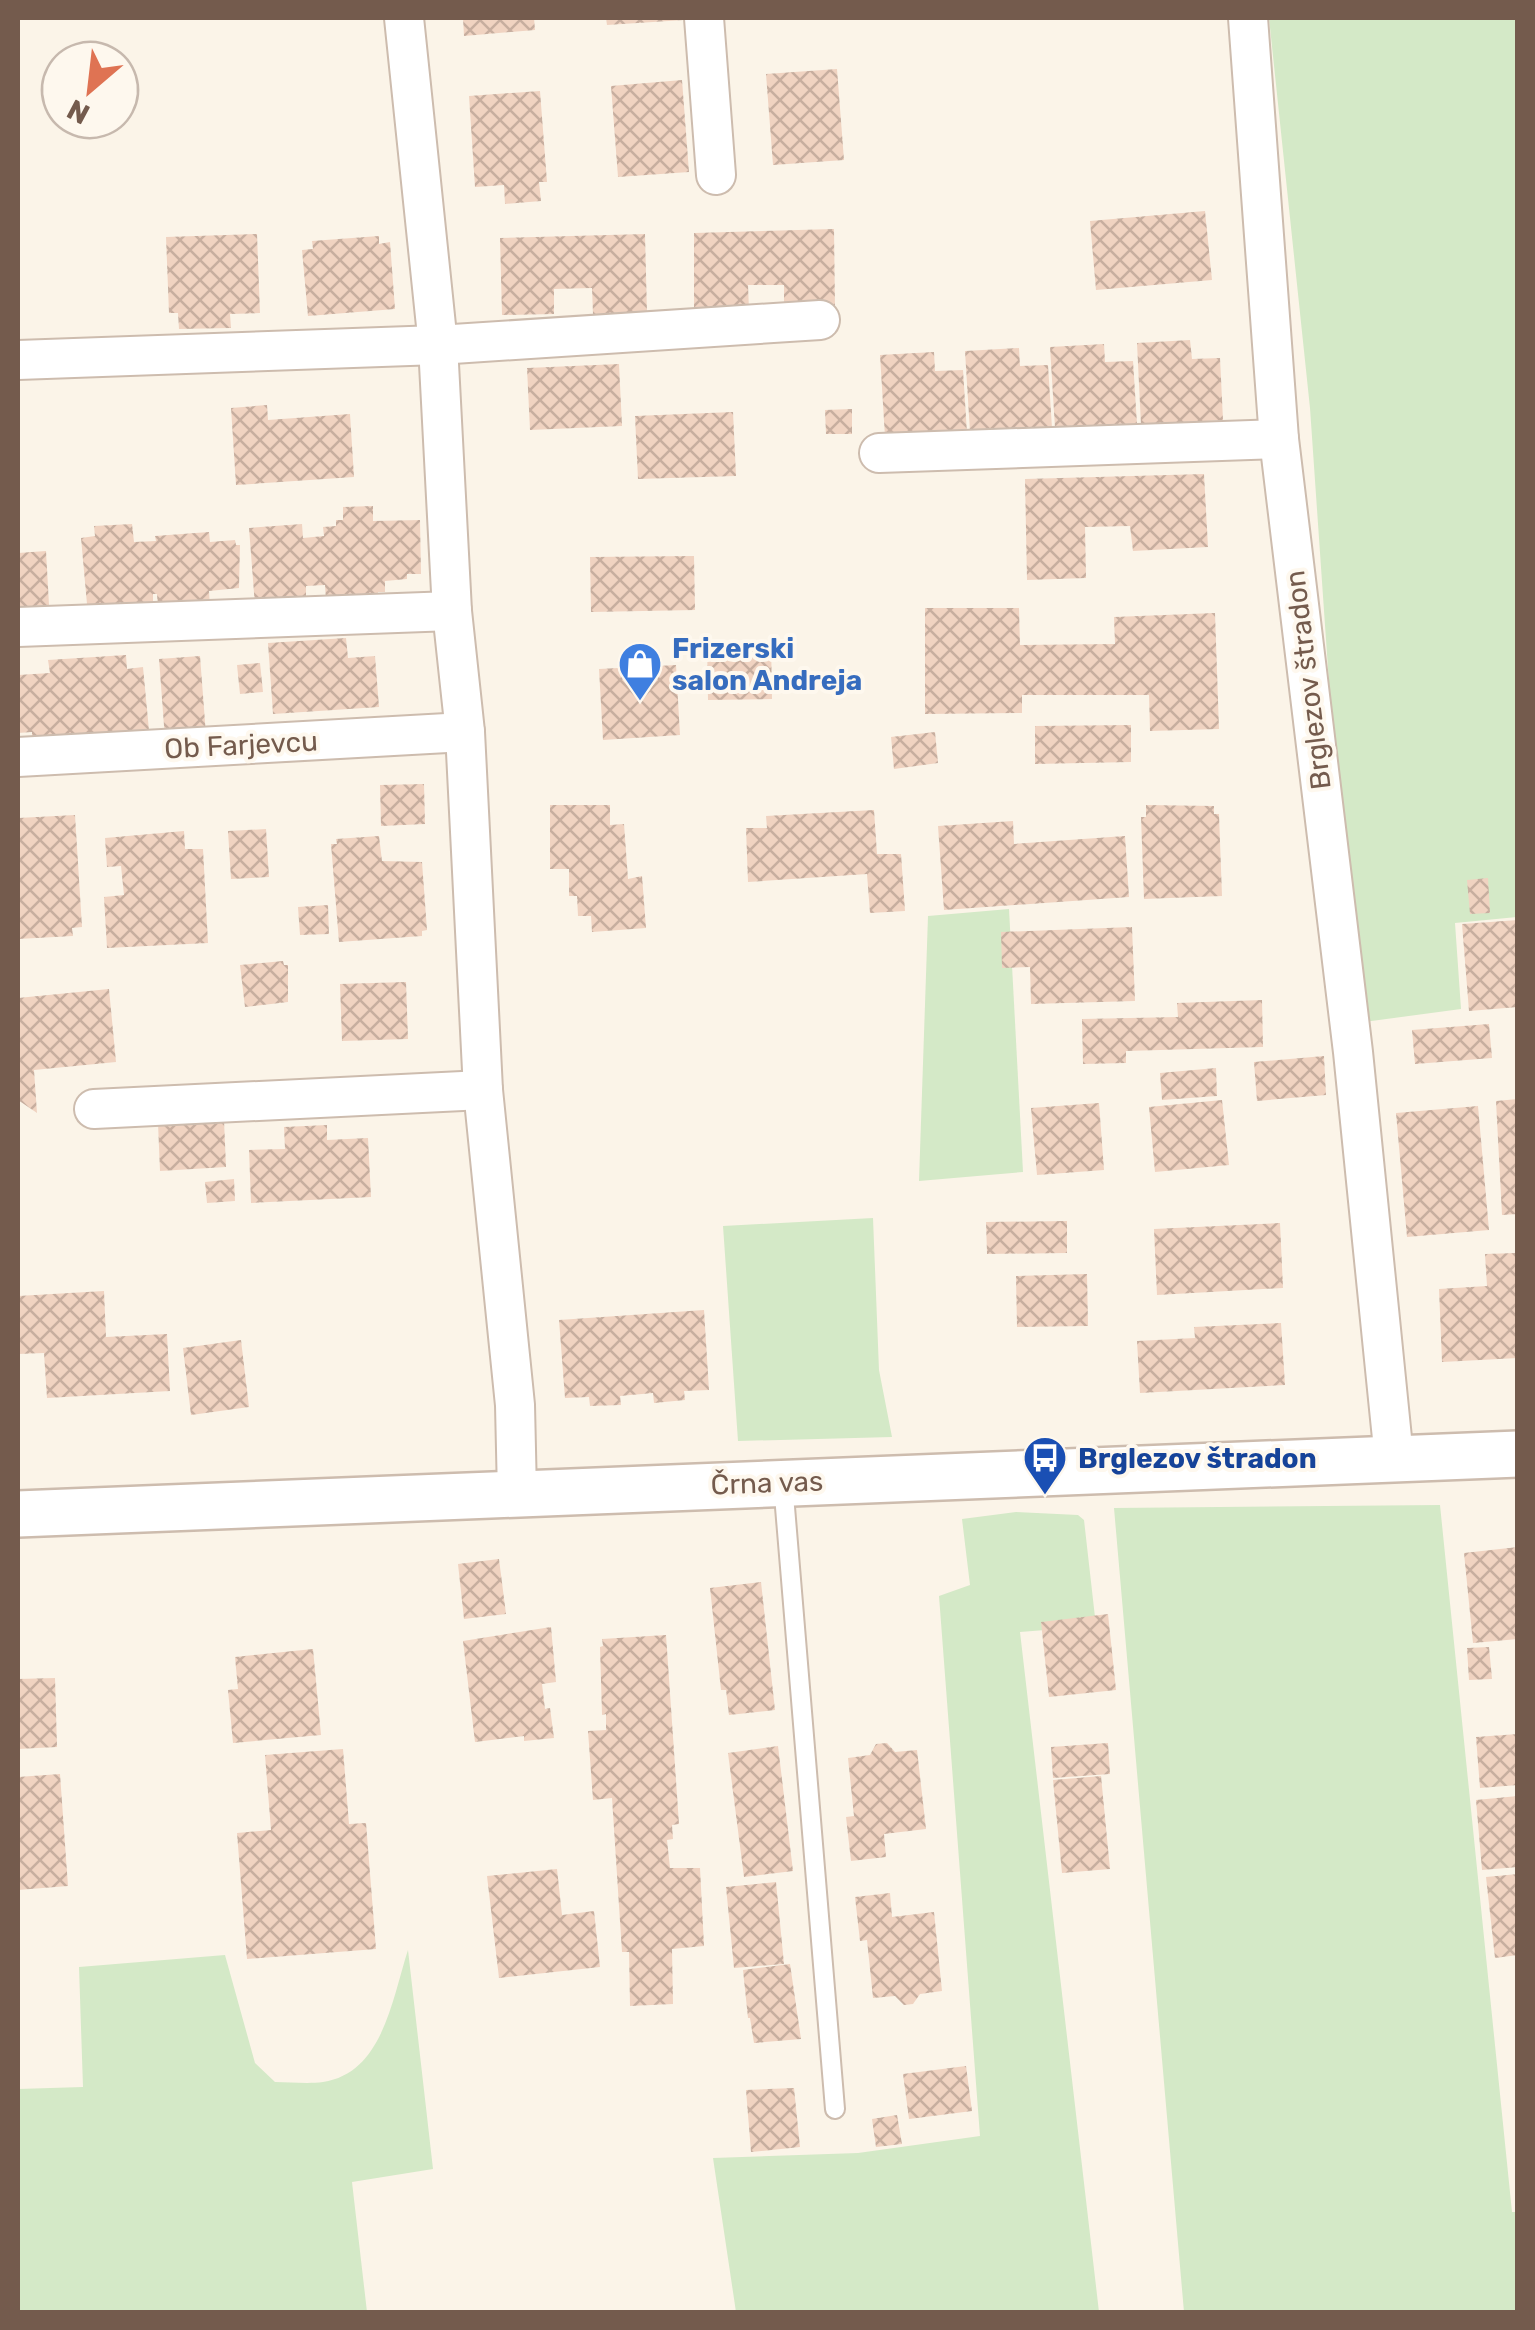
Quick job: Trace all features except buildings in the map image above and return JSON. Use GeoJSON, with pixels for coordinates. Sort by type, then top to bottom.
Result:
{"type":"FeatureCollection","features":[{"type":"Feature","properties":{"kind":"street"},"geometry":{"type":"LineString","coordinates":[[404,18],[438,345],[452,611],[465,732],[483,1090],[515,1405],[517,1494]]}},
{"type":"Feature","properties":{"kind":"street"},"geometry":{"type":"LineString","coordinates":[[704,18],[716,175]]}},
{"type":"Feature","properties":{"kind":"street","name":"Brglezov štradon"},"geometry":{"type":"LineString","coordinates":[[1248,18],[1279,439],[1352,1052],[1394,1458]]}},
{"type":"Feature","properties":{"kind":"street"},"geometry":{"type":"LineString","coordinates":[[18,360],[438,345],[820,320]]}},
{"type":"Feature","properties":{"kind":"street"},"geometry":{"type":"LineString","coordinates":[[879,453],[1279,439]]}},
{"type":"Feature","properties":{"kind":"street"},"geometry":{"type":"LineString","coordinates":[[18,626],[452,611]]}},
{"type":"Feature","properties":{"kind":"street","name":"Ob Farjevcu"},"geometry":{"type":"LineString","coordinates":[[18,757],[465,732]]}},
{"type":"Feature","properties":{"kind":"street"},"geometry":{"type":"LineString","coordinates":[[94,1109],[483,1090]]}},
{"type":"Feature","properties":{"kind":"street","name":"Črna vas"},"geometry":{"type":"LineString","coordinates":[[18,1514],[1518,1454]]}},
{"type":"Feature","properties":{"kind":"lane"},"geometry":{"type":"LineString","coordinates":[[783,1482],[834,2110]]}},
{"type":"Feature","properties":{"kind":"green space"},"geometry":{"type":"Polygon","coordinates":[[[1269,18],[1517,18],[1517,917],[1455,923],[1461,1009],[1364,1022],[1333,741],[1310,408],[1269,18]]]}},
{"type":"Feature","properties":{"kind":"green space"},"geometry":{"type":"Polygon","coordinates":[[[1009,909],[1023,1172],[919,1181],[928,916],[1009,909]]]}},
{"type":"Feature","properties":{"kind":"green space"},"geometry":{"type":"Polygon","coordinates":[[[873,1218],[879,1370],[892,1437],[738,1441],[723,1226],[873,1218]]]}},
{"type":"Feature","properties":{"kind":"green space"},"geometry":{"type":"Polygon","coordinates":[[[1440,1505],[1512,2212],[1517,2212],[1517,2312],[1184,2312],[1114,1508],[1440,1505]]]}},
{"type":"Feature","properties":{"kind":"green space"},"geometry":{"type":"Polygon","coordinates":[[[1016,1512],[1078,1515],[1084,1520],[1096,1626],[1020,1632],[1099,2312],[736,2312],[713,2158],[858,2153],[980,2136],[939,1596],[970,1585],[962,1519],[1016,1512]]]}},
{"type":"Feature","properties":{"kind":"green space"},"geometry":{"type":"Polygon","coordinates":[[[408,1950],[433,2169],[352,2182],[367,2312],[18,2312],[18,2089],[83,2087],[79,1967],[225,1955],[255,2063],[275,2082],[317,2083],[343,2076],[372,2049],[390,2011],[408,1950]]]}},
{"type":"Feature","properties":{"kind":"place","name":"Frizerski salon Andreja"},"geometry":{"type":"Point","coordinates":[640,702]}},
{"type":"Feature","properties":{"kind":"place","name":"Brglezov štradon"},"geometry":{"type":"Point","coordinates":[1045,1496]}}]}
